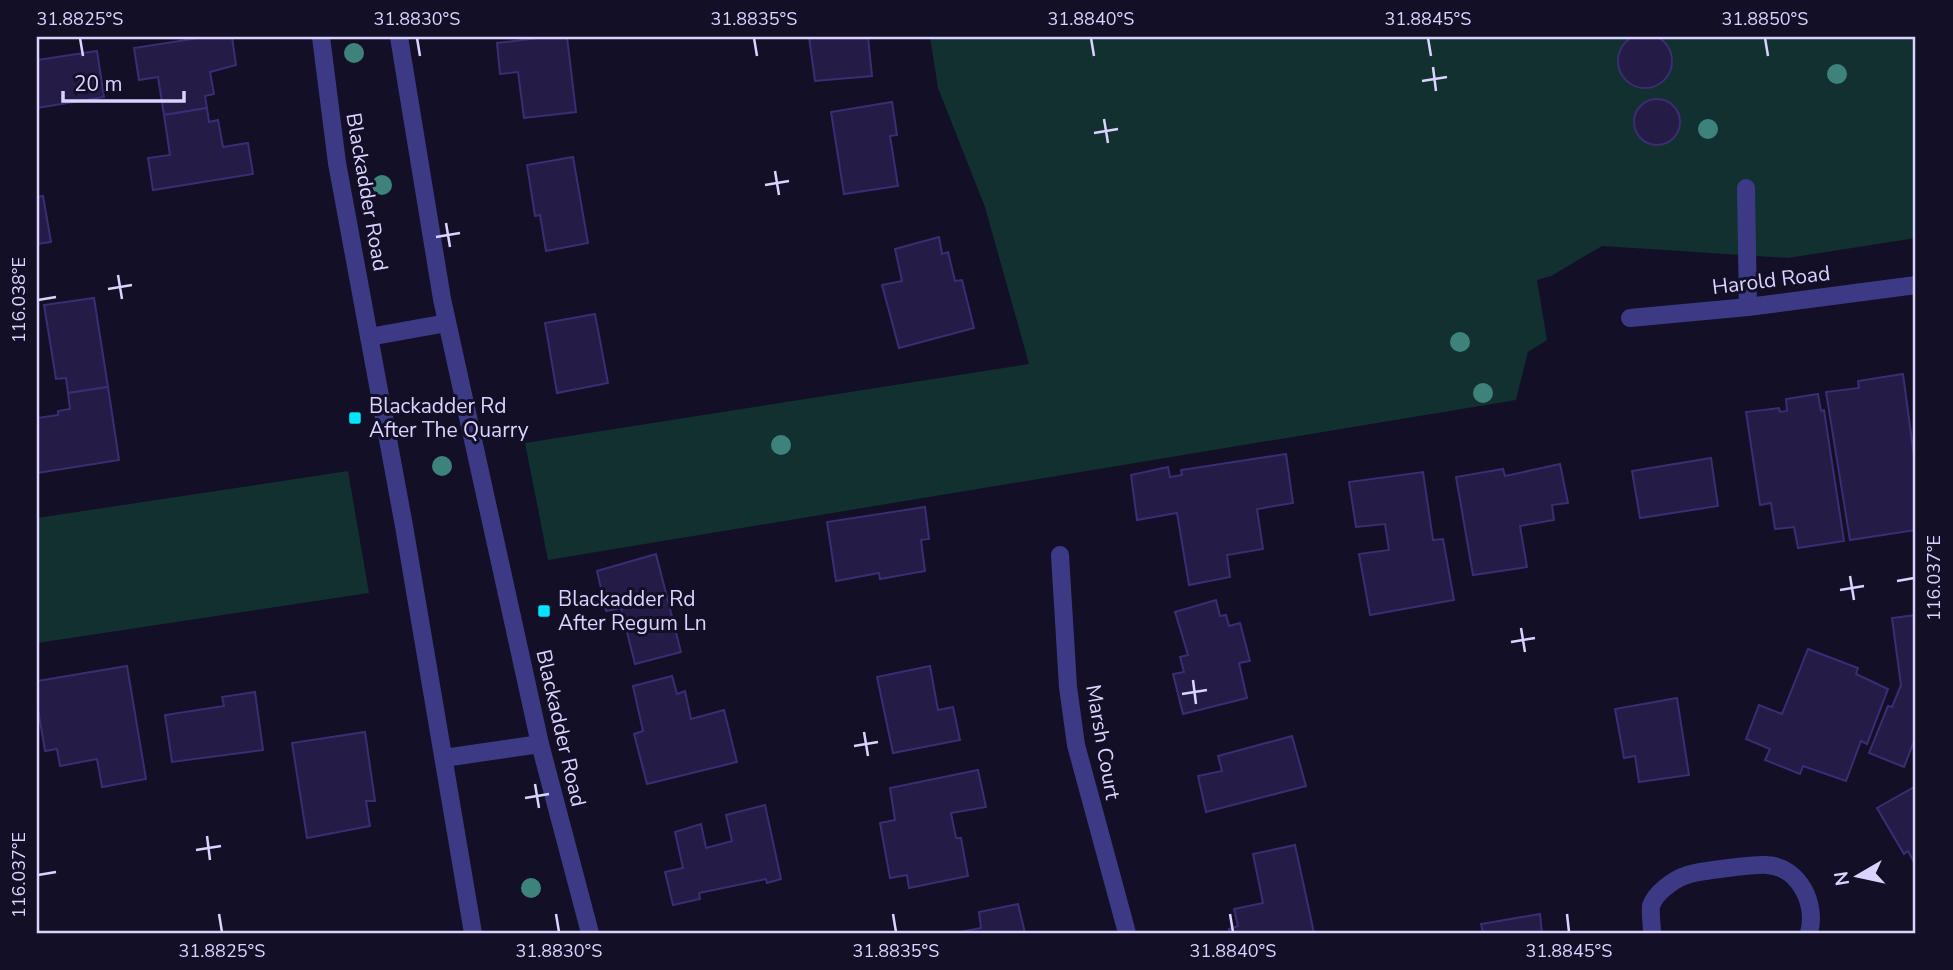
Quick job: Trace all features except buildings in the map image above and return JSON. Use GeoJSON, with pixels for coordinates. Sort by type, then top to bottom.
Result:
{"type":"FeatureCollection","features":[{"type":"Feature","properties":{"kind":"street","name":"Blackadder Road"},"geometry":{"type":"LineString","coordinates":[[321,37],[337,163],[473,933]]}},
{"type":"Feature","properties":{"kind":"street","name":"Blackadder Road"},"geometry":{"type":"LineString","coordinates":[[399,37],[447,323],[540,744],[590,933]]}},
{"type":"Feature","properties":{"kind":"street"},"geometry":{"type":"LineString","coordinates":[[1746,188],[1748,307]]}},
{"type":"Feature","properties":{"kind":"street","name":"Harold Road"},"geometry":{"type":"LineString","coordinates":[[1630,318],[1748,307],[1916,285]]}},
{"type":"Feature","properties":{"kind":"street"},"geometry":{"type":"LineString","coordinates":[[369,337],[447,323]]}},
{"type":"Feature","properties":{"kind":"street","name":"Marsh Court"},"geometry":{"type":"LineString","coordinates":[[1060,555],[1068,687],[1076,745],[1126,933]]}},
{"type":"Feature","properties":{"kind":"street"},"geometry":{"type":"LineString","coordinates":[[444,758],[540,744]]}},
{"type":"Feature","properties":{"kind":"street"},"geometry":{"type":"LineString","coordinates":[[1652,933],[1651,905],[1666,886],[1687,875],[1769,865],[1791,873],[1808,895],[1812,922],[1809,933]]}},
{"type":"Feature","properties":{"kind":"green space"},"geometry":{"type":"Polygon","coordinates":[[[930,37],[1916,37],[1916,238],[1788,258],[1602,246],[1551,276],[1537,280],[1547,340],[1528,352],[1516,400],[548,560],[525,443],[1029,364],[985,207],[938,88],[930,37]]]}},
{"type":"Feature","properties":{"kind":"green space"},"geometry":{"type":"Polygon","coordinates":[[[348,471],[369,593],[37,643],[37,518],[348,471]]]}},
{"type":"Feature","properties":{"kind":"place","name":"Blackadder Rd After The Quarry"},"geometry":{"type":"Point","coordinates":[355,418]}},
{"type":"Feature","properties":{"kind":"place","name":"Blackadder Rd After Regum Ln"},"geometry":{"type":"Point","coordinates":[544,611]}}]}
